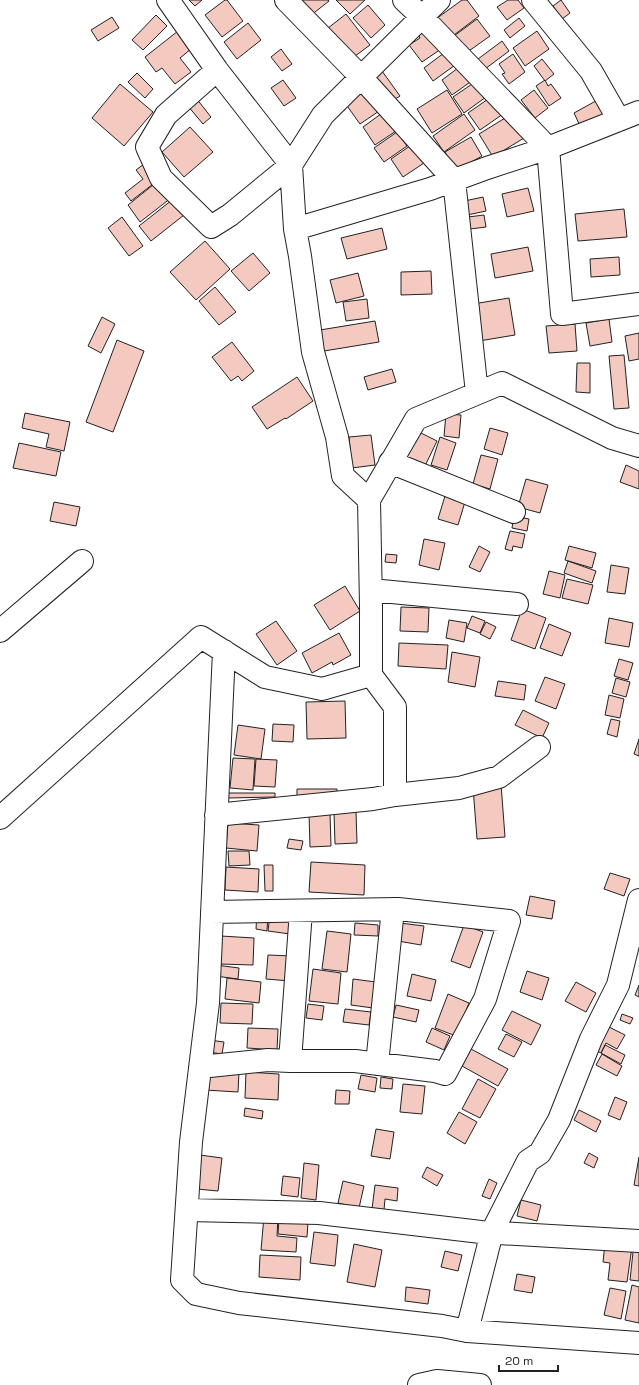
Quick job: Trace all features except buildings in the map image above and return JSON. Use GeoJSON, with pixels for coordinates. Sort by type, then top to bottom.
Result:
{"type":"FeatureCollection","features":[{"type":"Feature","properties":{"kind":"street"},"geometry":{"type":"LineString","coordinates":[[168,0],[217,70],[291,165],[296,229],[313,352],[337,437],[343,476],[368,500]]}},
{"type":"Feature","properties":{"kind":"street"},"geometry":{"type":"LineString","coordinates":[[286,0],[361,77],[454,180],[477,393]]}},
{"type":"Feature","properties":{"kind":"street"},"geometry":{"type":"LineString","coordinates":[[404,0],[548,148],[562,314],[639,304]]}},
{"type":"Feature","properties":{"kind":"street"},"geometry":{"type":"LineString","coordinates":[[217,70],[166,114],[147,147],[161,178],[211,227],[230,215],[291,165],[323,114],[439,0]]}},
{"type":"Feature","properties":{"kind":"street"},"geometry":{"type":"LineString","coordinates":[[533,0],[591,71],[619,120]]}},
{"type":"Feature","properties":{"kind":"street"},"geometry":{"type":"LineString","coordinates":[[296,229],[430,189],[548,148],[639,112]]}},
{"type":"Feature","properties":{"kind":"street"},"geometry":{"type":"LineString","coordinates":[[395,795],[395,708],[370,675],[371,590],[368,500],[416,419],[502,383],[612,438],[639,446]]}},
{"type":"Feature","properties":{"kind":"street"},"geometry":{"type":"LineString","coordinates":[[390,462],[514,512]]}},
{"type":"Feature","properties":{"kind":"street"},"geometry":{"type":"LineString","coordinates":[[0,631],[82,561]]}},
{"type":"Feature","properties":{"kind":"street"},"geometry":{"type":"LineString","coordinates":[[371,590],[517,604]]}},
{"type":"Feature","properties":{"kind":"street"},"geometry":{"type":"LineString","coordinates":[[0,818],[202,637],[265,677],[322,689],[370,675]]}},
{"type":"Feature","properties":{"kind":"street"},"geometry":{"type":"LineString","coordinates":[[224,651],[208,1003],[191,1142],[182,1280],[196,1294],[240,1303],[442,1326],[467,1331],[639,1343]]}},
{"type":"Feature","properties":{"kind":"street"},"geometry":{"type":"LineString","coordinates":[[216,815],[373,799],[459,788],[499,778],[539,747]]}},
{"type":"Feature","properties":{"kind":"street"},"geometry":{"type":"LineString","coordinates":[[467,1331],[492,1232],[528,1161],[540,1153],[559,1120],[591,1039],[618,985],[639,900]]}},
{"type":"Feature","properties":{"kind":"street"},"geometry":{"type":"LineString","coordinates":[[200,1067],[268,1060],[355,1061],[445,1074],[485,999],[509,921],[393,909],[212,912]]}},
{"type":"Feature","properties":{"kind":"street"},"geometry":{"type":"LineString","coordinates":[[377,1064],[393,909]]}},
{"type":"Feature","properties":{"kind":"street"},"geometry":{"type":"LineString","coordinates":[[290,1061],[301,911]]}},
{"type":"Feature","properties":{"kind":"street"},"geometry":{"type":"LineString","coordinates":[[187,1210],[319,1213],[492,1232],[639,1241]]}},
{"type":"Feature","properties":{"kind":"street"},"geometry":{"type":"LineString","coordinates":[[419,1385],[437,1381],[480,1385]]}}]}
